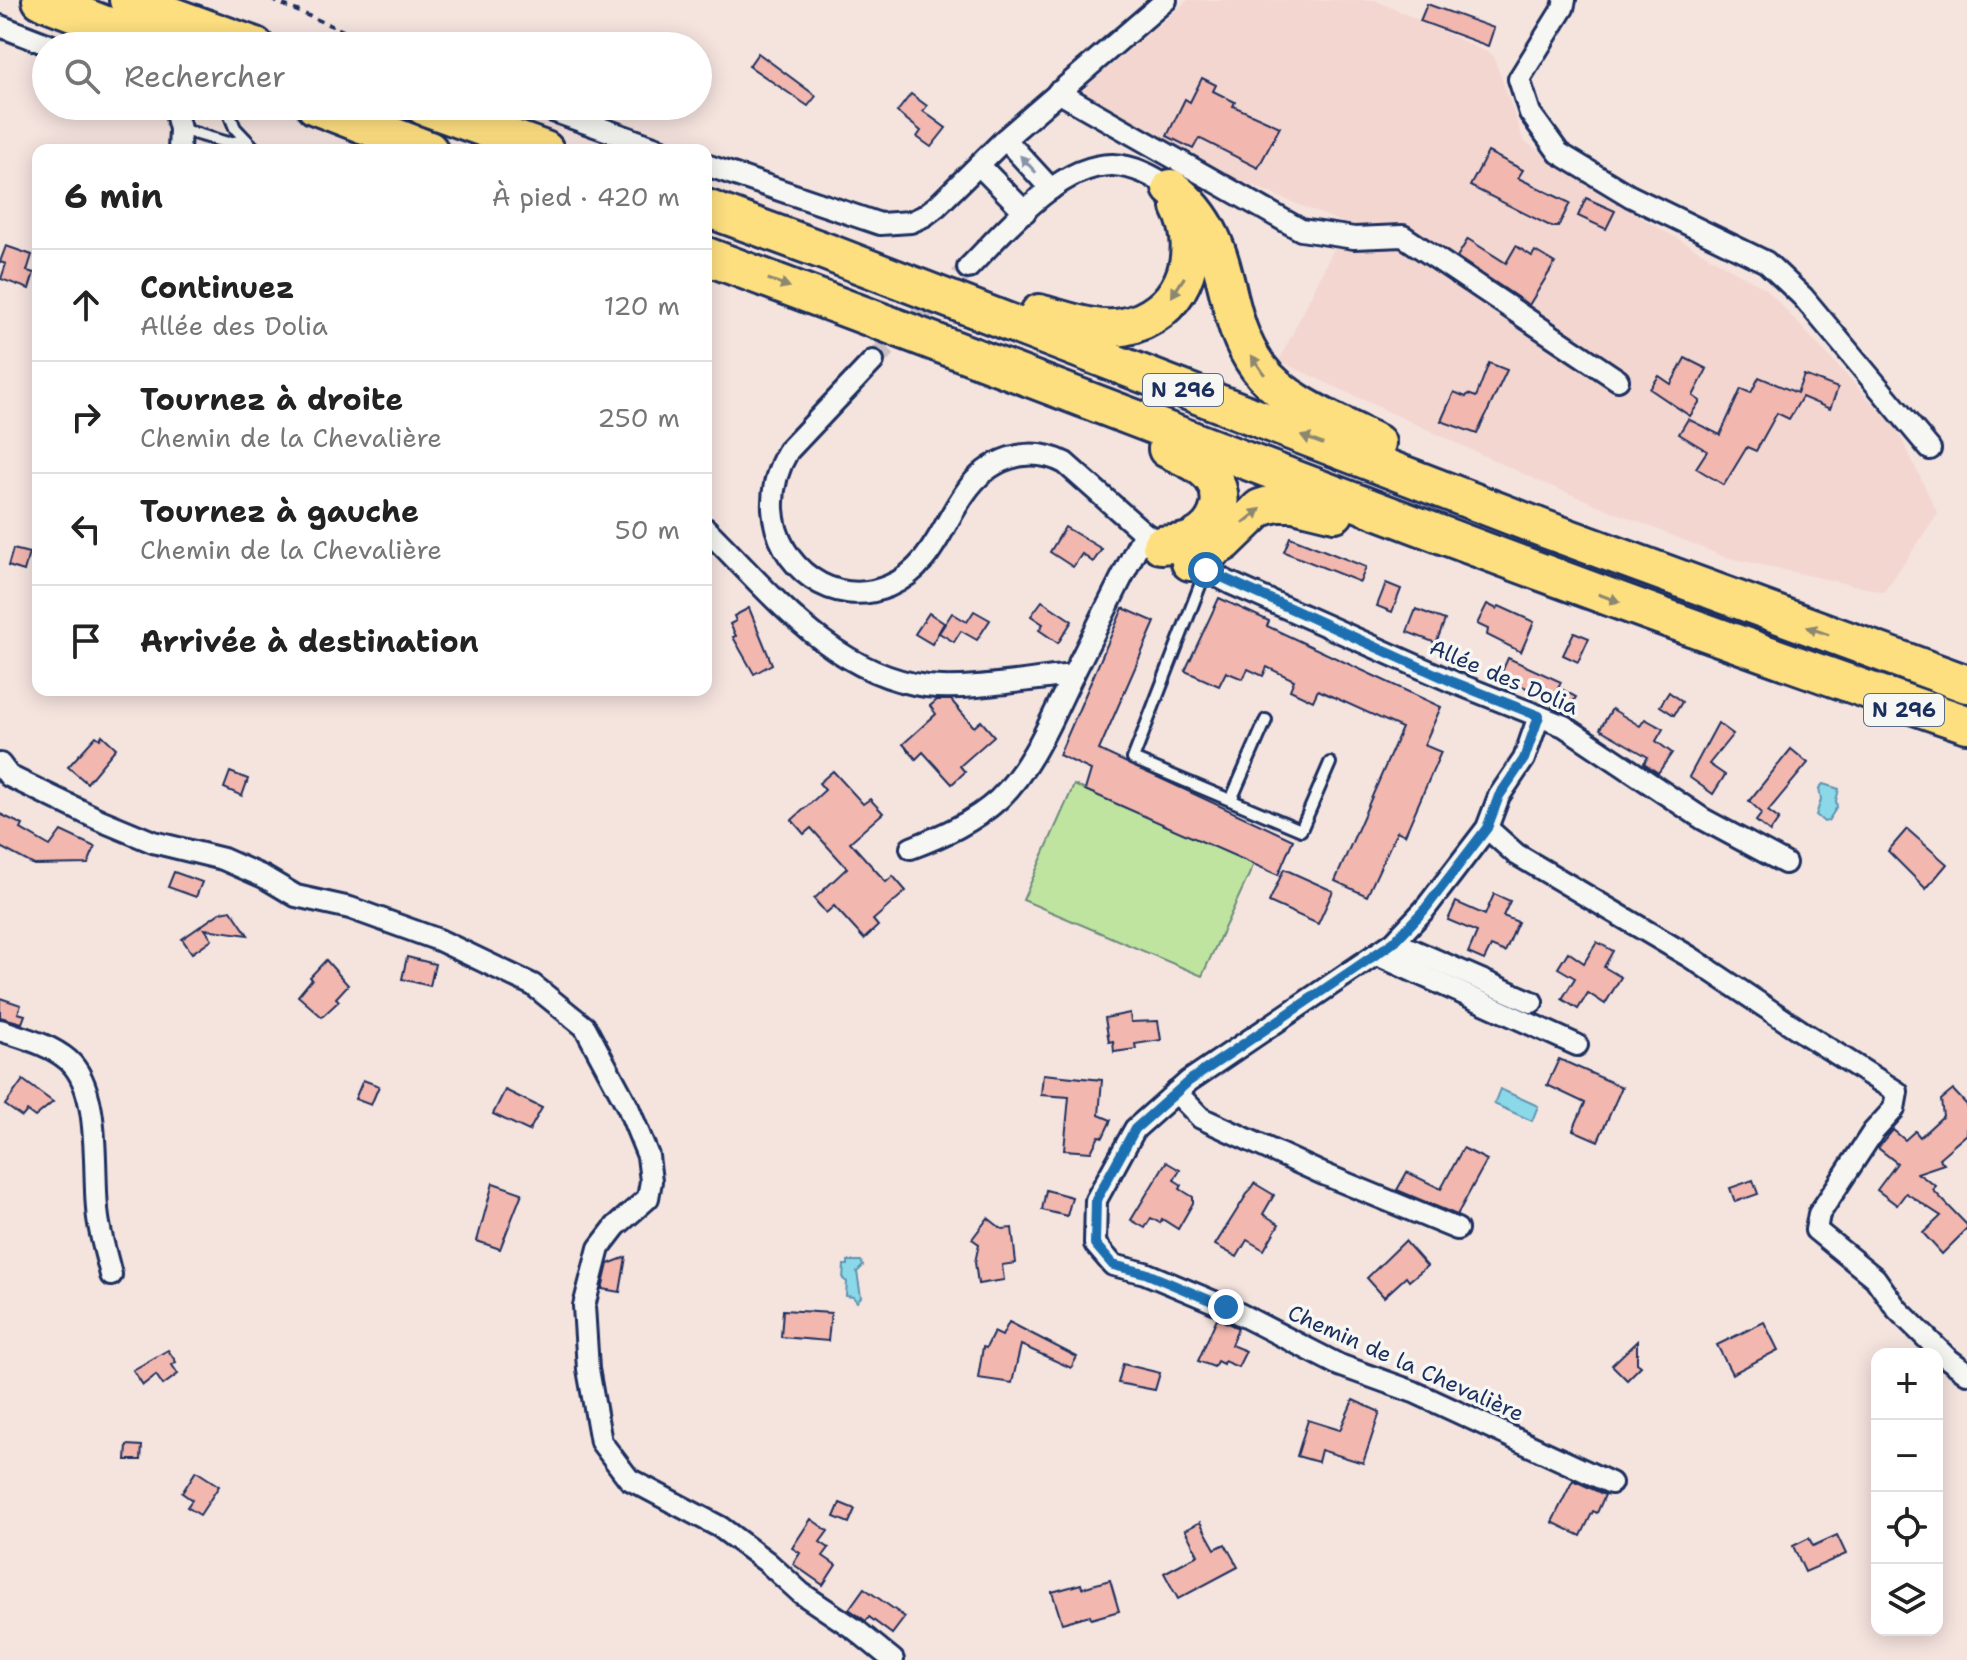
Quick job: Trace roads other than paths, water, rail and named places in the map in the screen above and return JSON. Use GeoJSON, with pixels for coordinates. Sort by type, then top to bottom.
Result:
{"type":"FeatureCollection","features":[{"type":"Feature","properties":{"kind":"highway"},"geometry":{"type":"LineString","coordinates":[[128,0],[216,32]]}},
{"type":"Feature","properties":{"kind":"highway"},"geometry":{"type":"LineString","coordinates":[[53,5],[123,32]]}},
{"type":"Feature","properties":{"kind":"highway"},"geometry":{"type":"LineString","coordinates":[[351,120],[413,144]]}},
{"type":"Feature","properties":{"kind":"highway"},"geometry":{"type":"LineString","coordinates":[[462,120],[528,144]]}},
{"type":"Feature","properties":{"kind":"highway"},"geometry":{"type":"LineString","coordinates":[[1171,188],[1187,200],[1205,223],[1220,259],[1242,335],[1257,367],[1271,382],[1322,415],[1542,528]]}},
{"type":"Feature","properties":{"kind":"highway","name":"N 296"},"geometry":{"type":"LineString","coordinates":[[824,251],[1069,321],[1104,328],[1124,327],[1158,311],[1177,291],[1189,269],[1190,233],[1171,188]]}},
{"type":"Feature","properties":{"kind":"highway","name":"N 296"},"geometry":{"type":"LineString","coordinates":[[712,210],[1542,528],[1967,684]]}},
{"type":"Feature","properties":{"kind":"highway","name":"N 296"},"geometry":{"type":"LineString","coordinates":[[712,258],[990,361],[1535,572],[1840,681],[1967,739]]}},
{"type":"Feature","properties":{"kind":"highway"},"geometry":{"type":"LineString","coordinates":[[990,361],[1206,471],[1220,492],[1220,507],[1213,523],[1175,553]]}},
{"type":"Feature","properties":{"kind":"highway"},"geometry":{"type":"LineString","coordinates":[[1175,553],[1225,542],[1260,508],[1276,503],[1294,503],[1535,572]]}},
{"type":"Feature","properties":{"kind":"highway"},"geometry":{"type":"LineString","coordinates":[[1891,658],[1967,692]]}},
{"type":"Feature","properties":{"kind":"highway"},"geometry":{"type":"LineString","coordinates":[[1840,681],[1967,724]]}},
{"type":"Feature","properties":{"kind":"street"},"geometry":{"type":"LineString","coordinates":[[712,167],[880,224],[894,224],[924,216],[1005,139],[1166,0]]}},
{"type":"Feature","properties":{"kind":"street"},"geometry":{"type":"LineString","coordinates":[[1565,0],[1519,79],[1530,113],[1559,153],[1630,196],[1766,262],[1803,297],[1930,449]]}},
{"type":"Feature","properties":{"kind":"street"},"geometry":{"type":"LineString","coordinates":[[0,26],[32,38]]}},
{"type":"Feature","properties":{"kind":"street"},"geometry":{"type":"LineString","coordinates":[[1058,92],[1301,230],[1354,238],[1403,236],[1618,380]]}},
{"type":"Feature","properties":{"kind":"street"},"geometry":{"type":"LineString","coordinates":[[178,120],[179,144]]}},
{"type":"Feature","properties":{"kind":"street"},"geometry":{"type":"LineString","coordinates":[[578,120],[645,144]]}},
{"type":"Feature","properties":{"kind":"street"},"geometry":{"type":"LineString","coordinates":[[1005,139],[1051,189]]}},
{"type":"Feature","properties":{"kind":"street"},"geometry":{"type":"LineString","coordinates":[[979,165],[1025,212]]}},
{"type":"Feature","properties":{"kind":"street"},"geometry":{"type":"LineString","coordinates":[[968,268],[1051,189],[1093,167],[1113,165],[1149,174],[1171,188]]}},
{"type":"Feature","properties":{"kind":"street","name":"Allée des Dolia"},"geometry":{"type":"LineString","coordinates":[[873,361],[794,444],[780,466],[773,511],[779,536],[791,560],[803,574],[819,585],[838,591],[865,593],[890,586],[909,574],[934,548],[964,493],[982,473],[1002,460],[1021,454],[1052,456],[1065,463],[1175,553],[1453,682],[1564,726],[1703,819],[1785,863]]}},
{"type":"Feature","properties":{"kind":"street"},"geometry":{"type":"LineString","coordinates":[[712,535],[811,633],[838,653],[870,670],[924,686],[947,687],[1073,675]]}},
{"type":"Feature","properties":{"kind":"street"},"geometry":{"type":"LineString","coordinates":[[911,848],[944,835],[978,815],[1014,782],[1040,741],[1073,675],[1175,553]]}},
{"type":"Feature","properties":{"kind":"street","name":"Chemin de la Chevalière"},"geometry":{"type":"LineString","coordinates":[[1539,716],[1524,759],[1499,796],[1487,828],[1425,909],[1394,942],[1189,1081],[1135,1129],[1096,1200],[1095,1244],[1113,1265],[1145,1273],[1226,1307],[1339,1365],[1414,1392],[1611,1483]]}},
{"type":"Feature","properties":{"kind":"street"},"geometry":{"type":"LineString","coordinates":[[0,764],[9,776],[153,842],[223,859],[264,877],[296,896],[350,908],[439,940],[533,985],[585,1027],[628,1107],[648,1156],[651,1181],[648,1198],[616,1226],[599,1248],[584,1306],[588,1369],[601,1442],[629,1479],[720,1527],[767,1562],[801,1593],[856,1630],[893,1660]]}},
{"type":"Feature","properties":{"kind":"street"},"geometry":{"type":"LineString","coordinates":[[1487,828],[1516,854],[1690,957],[1897,1092],[1894,1109],[1873,1132],[1819,1214],[1816,1230],[1875,1278],[1897,1309],[1947,1358],[1967,1373]]}},
{"type":"Feature","properties":{"kind":"street"},"geometry":{"type":"LineString","coordinates":[[1394,942],[1532,1002]]}},
{"type":"Feature","properties":{"kind":"street"},"geometry":{"type":"LineString","coordinates":[[1377,955],[1577,1045]]}},
{"type":"Feature","properties":{"kind":"street"},"geometry":{"type":"LineString","coordinates":[[0,1030],[51,1049],[70,1061],[85,1082],[94,1138],[97,1212],[111,1275]]}},
{"type":"Feature","properties":{"kind":"street"},"geometry":{"type":"LineString","coordinates":[[1176,1092],[1201,1118],[1321,1173],[1457,1229]]}},
{"type":"Feature","properties":{"kind":"lane"},"geometry":{"type":"LineString","coordinates":[[53,5],[102,32]]}},
{"type":"Feature","properties":{"kind":"lane"},"geometry":{"type":"LineString","coordinates":[[232,120],[250,144]]}},
{"type":"Feature","properties":{"kind":"lane"},"geometry":{"type":"LineString","coordinates":[[180,129],[228,143],[246,140]]}},
{"type":"Feature","properties":{"kind":"lane"},"geometry":{"type":"LineString","coordinates":[[1175,553],[1133,759],[1301,830],[1330,763]]}},
{"type":"Feature","properties":{"kind":"lane"},"geometry":{"type":"LineString","coordinates":[[1231,800],[1266,720]]}},
{"type":"Feature","properties":{"kind":"water"},"geometry":{"type":"Polygon","coordinates":[[[1823,784],[1839,789],[1837,807],[1824,822],[1816,815],[1821,800],[1819,788],[1823,784]]]}},
{"type":"Feature","properties":{"kind":"water"},"geometry":{"type":"Polygon","coordinates":[[[1500,1089],[1538,1106],[1532,1121],[1494,1104],[1500,1089]]]}},
{"type":"Feature","properties":{"kind":"water"},"geometry":{"type":"Polygon","coordinates":[[[848,1261],[861,1261],[863,1266],[857,1272],[861,1297],[857,1302],[853,1297],[846,1296],[847,1282],[843,1279],[844,1265],[848,1265],[848,1261]]]}},
{"type":"Feature","properties":{"kind":"tunnel"},"geometry":{"type":"LineString","coordinates":[[873,361],[968,268]]}}]}
